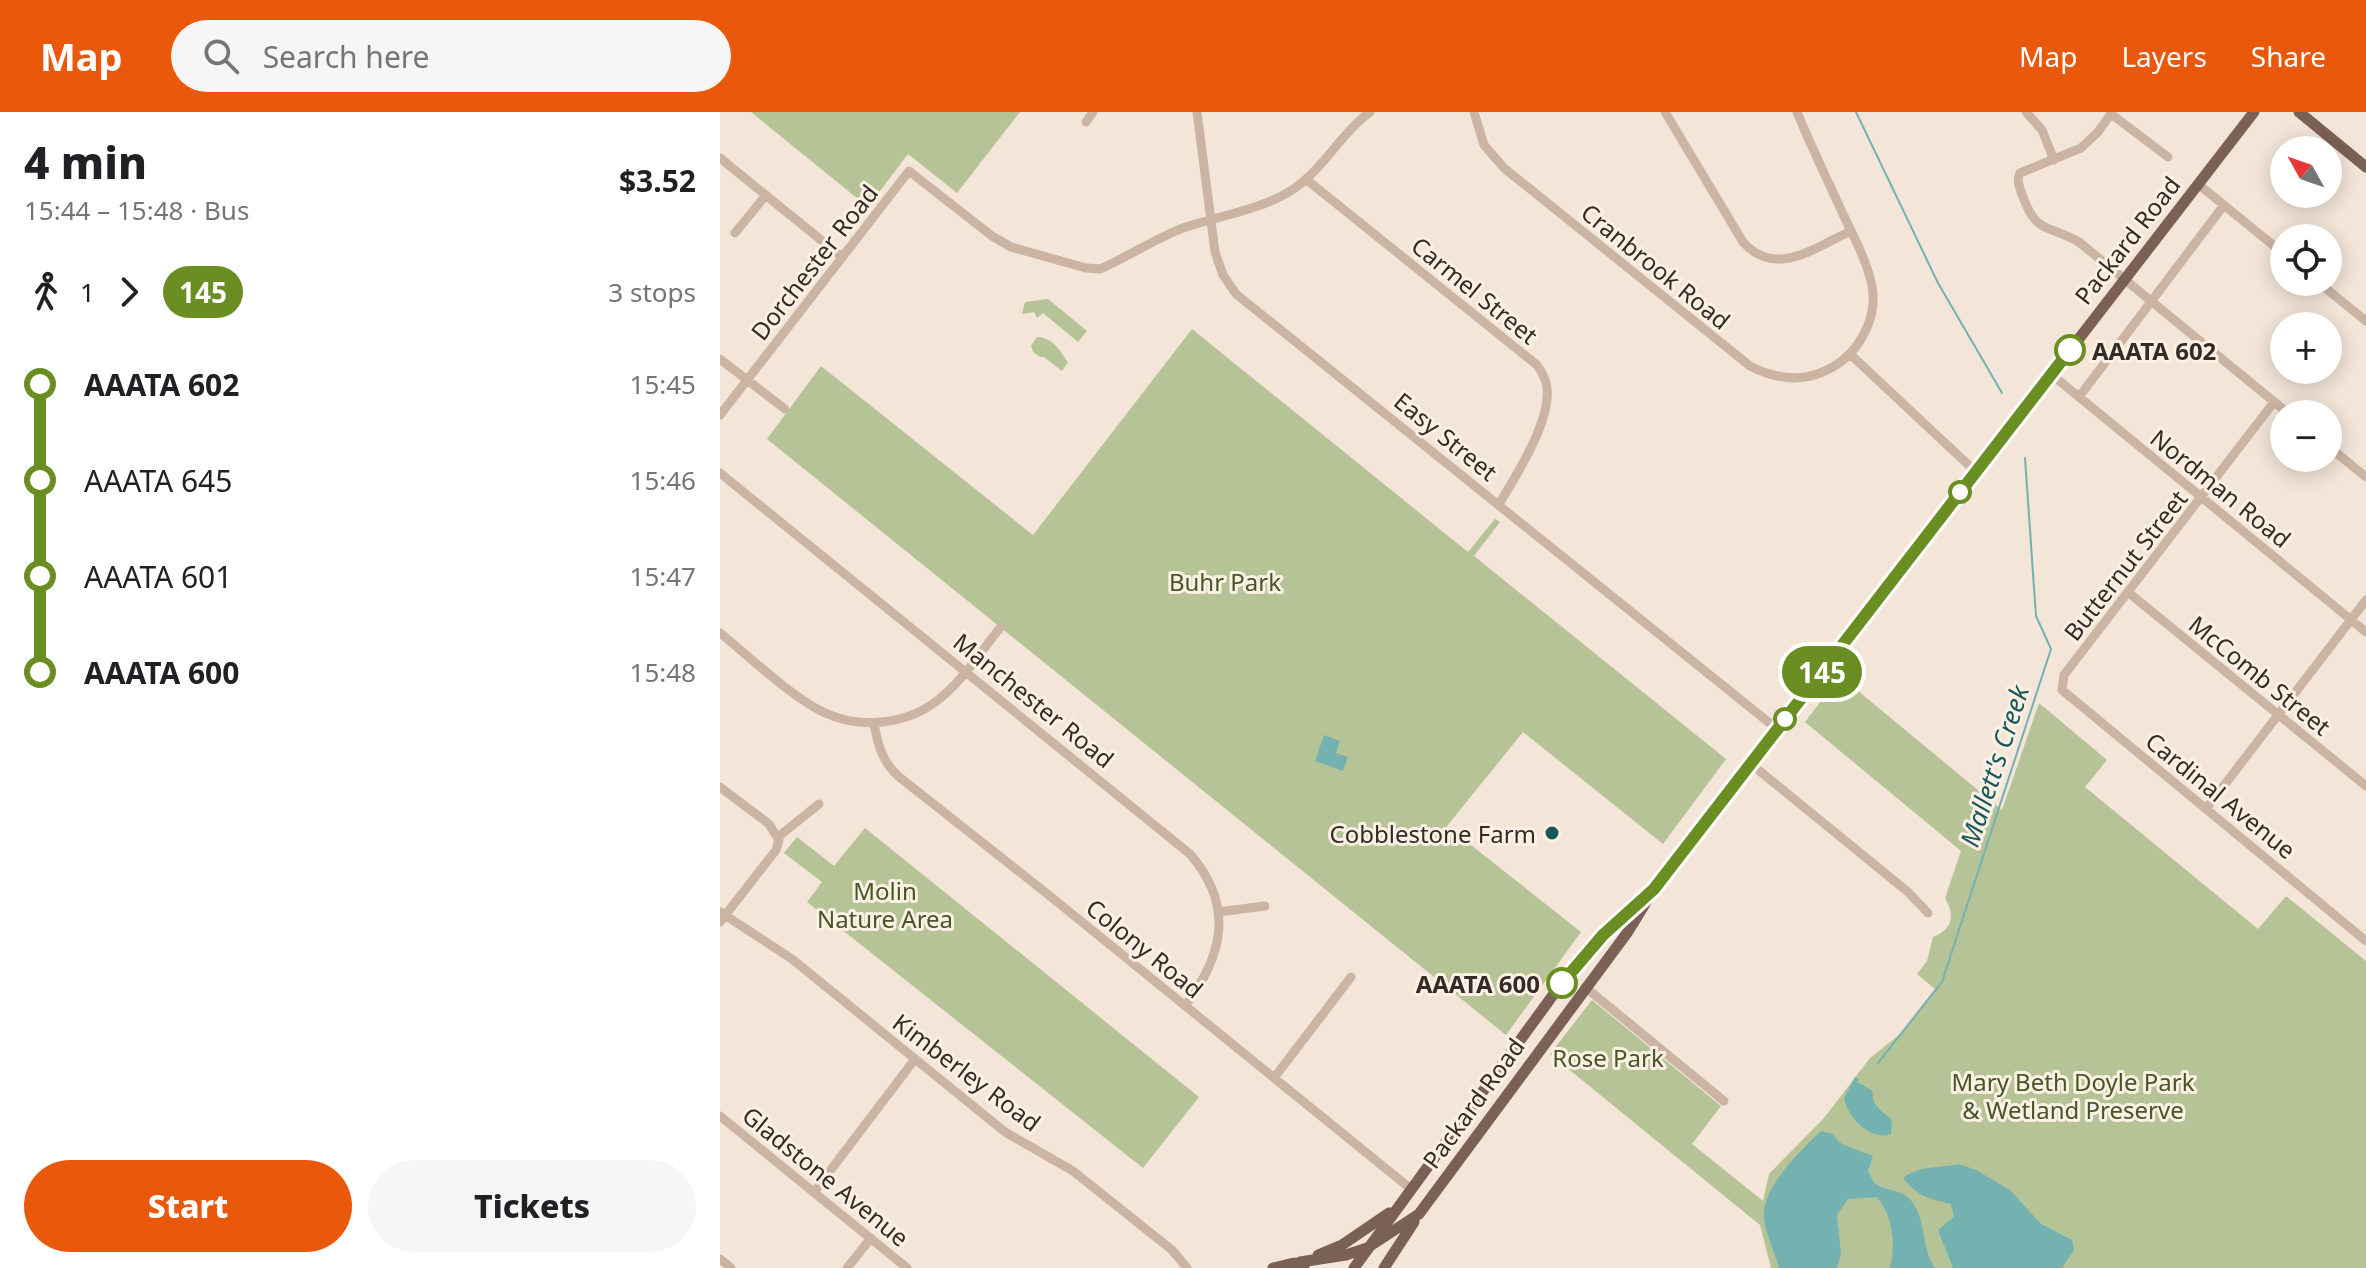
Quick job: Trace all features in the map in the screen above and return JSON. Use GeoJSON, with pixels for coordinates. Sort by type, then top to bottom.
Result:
{"type":"FeatureCollection","features":[{"type":"Feature","properties":{"kind":"main road","name":"Packard Road"},"geometry":{"type":"LineString","coordinates":[[1273,1268],[1346,1255],[1367,1248],[1419,1214],[1627,933],[1654,889],[2254,112]]}},
{"type":"Feature","properties":{"kind":"main road"},"geometry":{"type":"LineString","coordinates":[[2299,112],[2366,167]]}},
{"type":"Feature","properties":{"kind":"main road","name":"Packard Road"},"geometry":{"type":"LineString","coordinates":[[1354,1268],[1584,956],[1615,923],[1654,889]]}},
{"type":"Feature","properties":{"kind":"main road"},"geometry":{"type":"LineString","coordinates":[[1549,1036],[1556,1018],[1599,959],[1593,953],[1584,956]]}},
{"type":"Feature","properties":{"kind":"main road"},"geometry":{"type":"LineString","coordinates":[[1496,1109],[1505,1087],[1531,1051],[1528,1041],[1520,1040]]}},
{"type":"Feature","properties":{"kind":"main road"},"geometry":{"type":"LineString","coordinates":[[1299,1264],[1342,1245],[1399,1205]]}},
{"type":"Feature","properties":{"kind":"main road"},"geometry":{"type":"LineString","coordinates":[[1384,1268],[1419,1214]]}},
{"type":"Feature","properties":{"kind":"street"},"geometry":{"type":"LineString","coordinates":[[1086,122],[1093,112]]}},
{"type":"Feature","properties":{"kind":"street","name":"Easy Street"},"geometry":{"type":"LineString","coordinates":[[1197,112],[1218,263],[1236,294],[1777,729]]}},
{"type":"Feature","properties":{"kind":"street"},"geometry":{"type":"LineString","coordinates":[[1212,219],[1274,200],[1307,180],[1350,130],[1370,112]]}},
{"type":"Feature","properties":{"kind":"street","name":"Cranbrook Road"},"geometry":{"type":"LineString","coordinates":[[1474,112],[1484,145],[1496,161],[1750,366],[1772,376],[1800,378],[1823,372],[1851,355]]}},
{"type":"Feature","properties":{"kind":"street"},"geometry":{"type":"LineString","coordinates":[[1665,112],[1743,242],[1758,255],[1779,260],[1790,258],[1851,231]]}},
{"type":"Feature","properties":{"kind":"street"},"geometry":{"type":"LineString","coordinates":[[1797,112],[1872,285],[1868,325],[1851,355],[1976,472]]}},
{"type":"Feature","properties":{"kind":"street"},"geometry":{"type":"LineString","coordinates":[[2026,112],[2042,130],[2054,160]]}},
{"type":"Feature","properties":{"kind":"street"},"geometry":{"type":"LineString","coordinates":[[2168,157],[2111,113],[2090,141],[2073,153],[2024,170],[2018,177],[2030,215],[2044,228],[2079,242],[2272,400]]}},
{"type":"Feature","properties":{"kind":"street"},"geometry":{"type":"LineString","coordinates":[[720,158],[842,257]]}},
{"type":"Feature","properties":{"kind":"street","name":"Dorchester Road"},"geometry":{"type":"LineString","coordinates":[[720,415],[909,171],[992,236],[1011,247],[1093,269],[1106,266],[1179,230],[1212,219]]}},
{"type":"Feature","properties":{"kind":"street","name":"Carmel Street"},"geometry":{"type":"LineString","coordinates":[[1307,180],[1537,365],[1544,374],[1547,385],[1545,409],[1516,476],[1499,504]]}},
{"type":"Feature","properties":{"kind":"street"},"geometry":{"type":"LineString","coordinates":[[2198,184],[2270,243]]}},
{"type":"Feature","properties":{"kind":"street"},"geometry":{"type":"LineString","coordinates":[[735,233],[766,195]]}},
{"type":"Feature","properties":{"kind":"street"},"geometry":{"type":"LineString","coordinates":[[2079,397],[2224,205]]}},
{"type":"Feature","properties":{"kind":"street"},"geometry":{"type":"LineString","coordinates":[[2335,296],[2366,321]]}},
{"type":"Feature","properties":{"kind":"street"},"geometry":{"type":"LineString","coordinates":[[720,359],[785,409]]}},
{"type":"Feature","properties":{"kind":"street","name":"Nordman Road"},"geometry":{"type":"LineString","coordinates":[[2051,374],[2366,632]]}},
{"type":"Feature","properties":{"kind":"street","name":"Butternut Street"},"geometry":{"type":"LineString","coordinates":[[2064,675],[2270,407]]}},
{"type":"Feature","properties":{"kind":"street"},"geometry":{"type":"LineString","coordinates":[[2342,457],[2366,477]]}},
{"type":"Feature","properties":{"kind":"street","name":"Manchester Road"},"geometry":{"type":"LineString","coordinates":[[720,473],[1179,843],[1202,868],[1211,883],[1218,912],[1218,935],[1214,958],[1206,977],[1185,1006]]}},
{"type":"Feature","properties":{"kind":"street","name":"McComb Street"},"geometry":{"type":"LineString","coordinates":[[2129,593],[2366,786]]}},
{"type":"Feature","properties":{"kind":"street"},"geometry":{"type":"LineString","coordinates":[[2206,809],[2366,600]]}},
{"type":"Feature","properties":{"kind":"street"},"geometry":{"type":"LineString","coordinates":[[720,633],[823,712],[874,724],[914,714],[944,695],[1000,628]]}},
{"type":"Feature","properties":{"kind":"street","name":"Cardinal Avenue"},"geometry":{"type":"LineString","coordinates":[[2064,675],[2062,690],[2066,695],[2366,941]]}},
{"type":"Feature","properties":{"kind":"street","name":"Colony Road"},"geometry":{"type":"LineString","coordinates":[[874,724],[881,754],[898,776],[1411,1189]]}},
{"type":"Feature","properties":{"kind":"street"},"geometry":{"type":"LineString","coordinates":[[1751,764],[1908,892],[1928,913]]}},
{"type":"Feature","properties":{"kind":"street"},"geometry":{"type":"LineString","coordinates":[[720,787],[769,824],[779,839]]}},
{"type":"Feature","properties":{"kind":"street"},"geometry":{"type":"LineString","coordinates":[[722,916],[776,850],[779,839],[819,804]]}},
{"type":"Feature","properties":{"kind":"street"},"geometry":{"type":"LineString","coordinates":[[1218,912],[1265,906]]}},
{"type":"Feature","properties":{"kind":"street","name":"Kimberley Road"},"geometry":{"type":"LineString","coordinates":[[722,916],[792,959],[1005,1132],[1073,1171],[1172,1250],[1187,1268]]}},
{"type":"Feature","properties":{"kind":"street"},"geometry":{"type":"LineString","coordinates":[[1274,1078],[1351,977]]}},
{"type":"Feature","properties":{"kind":"street"},"geometry":{"type":"LineString","coordinates":[[1585,987],[1724,1101]]}},
{"type":"Feature","properties":{"kind":"street"},"geometry":{"type":"LineString","coordinates":[[814,1192],[915,1059]]}},
{"type":"Feature","properties":{"kind":"street","name":"Gladstone Avenue"},"geometry":{"type":"LineString","coordinates":[[720,1116],[907,1268]]}},
{"type":"Feature","properties":{"kind":"street"},"geometry":{"type":"LineString","coordinates":[[847,1268],[871,1238]]}},
{"type":"Feature","properties":{"kind":"street"},"geometry":{"type":"LineString","coordinates":[[720,1259],[731,1268]]}},
{"type":"Feature","properties":{"kind":"green space"},"geometry":{"type":"Polygon","coordinates":[[[751,112],[1020,112],[957,193],[908,154],[868,207],[751,112]]]}},
{"type":"Feature","properties":{"kind":"green space"},"geometry":{"type":"Polygon","coordinates":[[[1048,299],[1087,331],[1078,342],[1043,313],[1037,318],[1034,312],[1022,314],[1025,302],[1048,299]]]}},
{"type":"Feature","properties":{"kind":"green space","name":"Buhr Park"},"geometry":{"type":"Polygon","coordinates":[[[1192,329],[1468,552],[1495,519],[1500,522],[1474,556],[1726,759],[1663,844],[1523,732],[1447,826],[1581,932],[1506,1035],[767,439],[821,366],[1033,535],[1192,329]]]}},
{"type":"Feature","properties":{"kind":"green space"},"geometry":{"type":"Polygon","coordinates":[[[1037,337],[1052,342],[1062,353],[1068,362],[1062,371],[1033,352],[1031,346],[1037,337]]]}},
{"type":"Feature","properties":{"kind":"green space","name":"Mary Beth Doyle Park & Wetland Preserve"},"geometry":{"type":"Polygon","coordinates":[[[1840,676],[2002,810],[2039,703],[2107,760],[2085,787],[2258,929],[2286,896],[2366,961],[2366,1268],[1771,1268],[1760,1225],[1550,1054],[1592,1000],[1721,1106],[1692,1144],[1763,1201],[1769,1174],[1824,1118],[1870,1058],[1899,1035],[1935,989],[1917,974],[1927,961],[1933,937],[1945,930],[1950,921],[1945,898],[1961,851],[1805,722],[1840,676]]]}},
{"type":"Feature","properties":{"kind":"green space","name":"Molin Nature Area"},"geometry":{"type":"Polygon","coordinates":[[[865,828],[1199,1097],[1143,1168],[807,902],[822,882],[784,853],[797,837],[834,866],[865,828]]]}},
{"type":"Feature","properties":{"kind":"water"},"geometry":{"type":"Polygon","coordinates":[[[1324,735],[1340,741],[1336,753],[1348,757],[1343,771],[1315,761],[1324,735]]]}},
{"type":"Feature","properties":{"kind":"water"},"geometry":{"type":"Polygon","coordinates":[[[1855,1077],[1859,1079],[1857,1082],[1873,1091],[1875,1104],[1892,1120],[1891,1134],[1868,1131],[1850,1112],[1844,1098],[1855,1077]]]}},
{"type":"Feature","properties":{"kind":"water"},"geometry":{"type":"Polygon","coordinates":[[[1821,1131],[1832,1134],[1842,1144],[1873,1156],[1868,1171],[1874,1183],[1905,1195],[1912,1202],[1921,1220],[1927,1251],[1935,1268],[1890,1268],[1892,1231],[1887,1213],[1877,1197],[1848,1199],[1837,1215],[1841,1254],[1837,1268],[1779,1268],[1765,1225],[1765,1207],[1775,1183],[1821,1131]]]}},
{"type":"Feature","properties":{"kind":"water"},"geometry":{"type":"Polygon","coordinates":[[[1959,1164],[2010,1190],[2041,1224],[2072,1240],[2074,1250],[2062,1268],[1953,1268],[1938,1230],[1954,1217],[1951,1204],[1924,1196],[1903,1178],[1923,1169],[1959,1164]]]}},
{"type":"Feature","properties":{"kind":"waterway","name":"Mallett's Creek"},"geometry":{"type":"LineString","coordinates":[[1856,112],[1938,283],[2002,393]]}},
{"type":"Feature","properties":{"kind":"waterway","name":"Mallett's Creek"},"geometry":{"type":"LineString","coordinates":[[1878,1063],[1942,982],[2051,649],[2036,616],[2025,458]]}},
{"type":"Feature","properties":{"kind":"bus line","name":"145"},"geometry":{"type":"LineString","coordinates":[[1562,983],[1603,935],[1654,889],[2070,350]]}},
{"type":"Feature","properties":{"kind":"place","name":"AAATA 602"},"geometry":{"type":"Point","coordinates":[2070,350]}},
{"type":"Feature","properties":{"kind":"place","name":"Cobblestone Farm"},"geometry":{"type":"Point","coordinates":[1552,833]}},
{"type":"Feature","properties":{"kind":"place","name":"AAATA 600"},"geometry":{"type":"Point","coordinates":[1562,983]}},
{"type":"Feature","properties":{"kind":"park label","name":"Rose Park"},"geometry":{"type":"Point","coordinates":[1608,1057]}}]}
